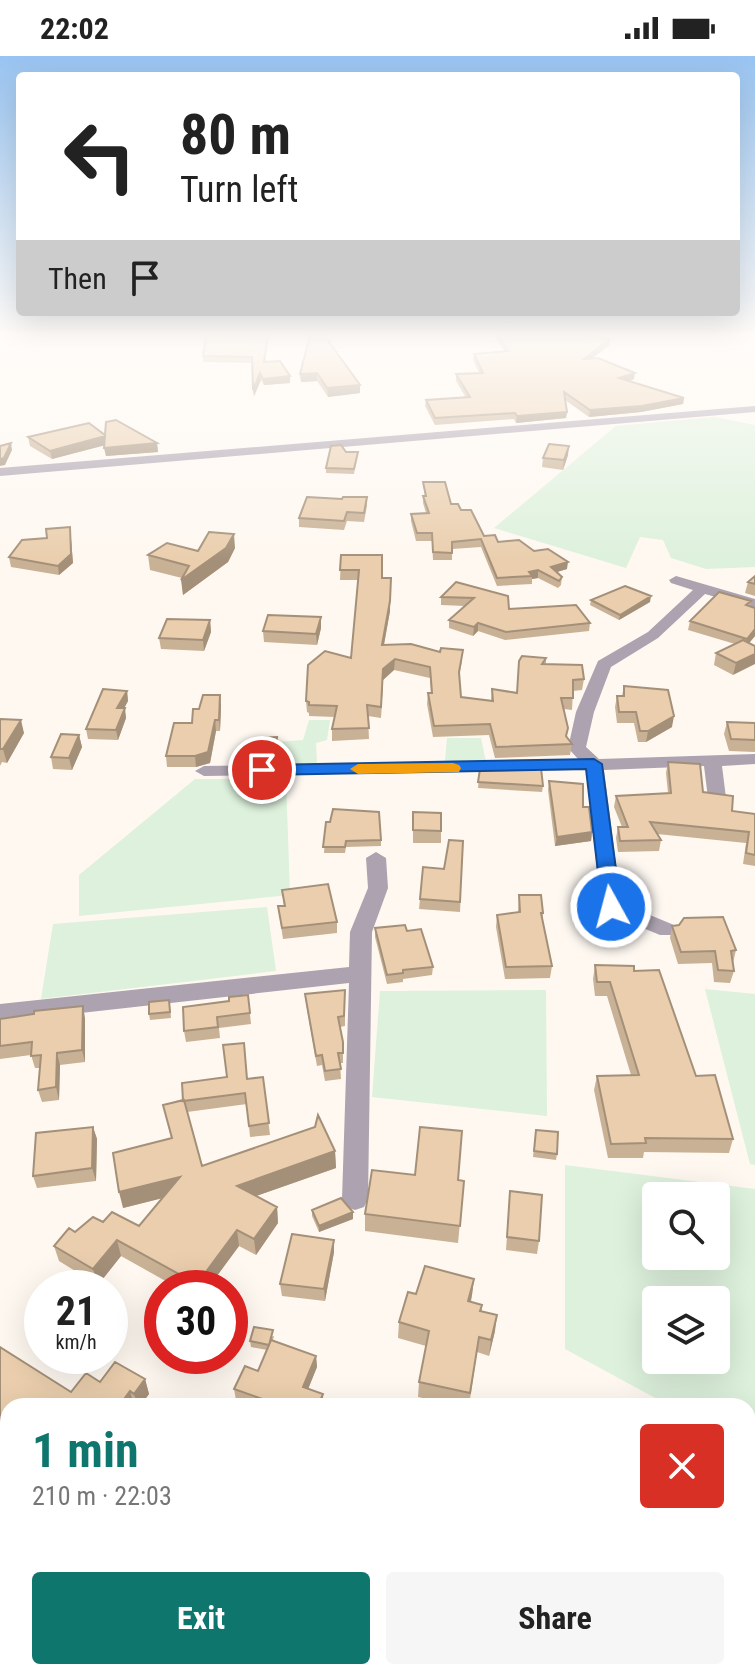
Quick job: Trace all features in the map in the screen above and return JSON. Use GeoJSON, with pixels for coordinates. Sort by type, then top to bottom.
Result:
{"type":"FeatureCollection","features":[{"type":"Feature","properties":{"kind":"street"},"geometry":{"type":"LineString","coordinates":[[0,472],[734,411]]}},
{"type":"Feature","properties":{"kind":"street"},"geometry":{"type":"LineString","coordinates":[[676,580],[755,604]]}},
{"type":"Feature","properties":{"kind":"street"},"geometry":{"type":"LineString","coordinates":[[667,930],[611,907],[594,764],[577,748],[585,712],[604,664],[653,635],[703,588]]}},
{"type":"Feature","properties":{"kind":"street"},"geometry":{"type":"LineString","coordinates":[[204,771],[755,759]]}},
{"type":"Feature","properties":{"kind":"street"},"geometry":{"type":"LineString","coordinates":[[712,760],[717,798]]}},
{"type":"Feature","properties":{"kind":"street"},"geometry":{"type":"LineString","coordinates":[[355,1199],[361,932],[378,888],[376,858]]}},
{"type":"Feature","properties":{"kind":"street"},"geometry":{"type":"LineString","coordinates":[[0,1013],[360,974]]}},
{"type":"Feature","properties":{"kind":"green space"},"geometry":{"type":"Polygon","coordinates":[[[714,417],[755,425],[755,567],[706,569],[671,558],[663,540],[640,537],[626,568],[494,528],[616,426],[714,417]]]}},
{"type":"Feature","properties":{"kind":"green space"},"geometry":{"type":"Polygon","coordinates":[[[309,720],[330,720],[327,740],[316,743],[317,764],[282,766],[276,742],[303,740],[309,720]]]}},
{"type":"Feature","properties":{"kind":"green space"},"geometry":{"type":"Polygon","coordinates":[[[447,738],[481,738],[486,762],[445,761],[447,738]]]}},
{"type":"Feature","properties":{"kind":"green space"},"geometry":{"type":"Polygon","coordinates":[[[195,779],[286,779],[290,895],[79,916],[79,875],[195,779]]]}},
{"type":"Feature","properties":{"kind":"green space"},"geometry":{"type":"Polygon","coordinates":[[[267,907],[276,971],[41,999],[53,924],[267,907]]]}},
{"type":"Feature","properties":{"kind":"green space"},"geometry":{"type":"Polygon","coordinates":[[[705,989],[755,994],[755,1165],[750,1164],[705,989]]]}},
{"type":"Feature","properties":{"kind":"green space"},"geometry":{"type":"Polygon","coordinates":[[[546,990],[547,1116],[372,1097],[380,991],[546,990]]]}},
{"type":"Feature","properties":{"kind":"green space"},"geometry":{"type":"Polygon","coordinates":[[[565,1165],[700,1182],[642,1182],[642,1270],[730,1270],[730,1186],[755,1189],[755,1398],[655,1398],[565,1349],[565,1165]]]}},
{"type":"Feature","properties":{"kind":"building"},"geometry":{"type":"Polygon","coordinates":[[[431,411],[567,412],[517,416],[515,413],[435,418],[431,411]]]}},
{"type":"Feature","properties":{"kind":"building"},"geometry":{"type":"Polygon","coordinates":[[[116,420],[157,443],[104,448],[105,436],[50,451],[28,437],[89,423],[105,435],[106,422],[116,420]]]}},
{"type":"Feature","properties":{"kind":"building"},"geometry":{"type":"Polygon","coordinates":[[[11,443],[4,458],[0,459],[0,446],[11,443]]]}},
{"type":"Feature","properties":{"kind":"building"},"geometry":{"type":"Polygon","coordinates":[[[549,444],[569,446],[564,460],[543,458],[549,444]]]}},
{"type":"Feature","properties":{"kind":"building"},"geometry":{"type":"Polygon","coordinates":[[[341,445],[346,452],[358,452],[354,469],[326,468],[331,446],[341,445]]]}},
{"type":"Feature","properties":{"kind":"building"},"geometry":{"type":"Polygon","coordinates":[[[423,482],[445,482],[451,504],[458,504],[461,510],[471,510],[484,536],[495,535],[498,542],[519,540],[534,551],[548,549],[568,562],[551,567],[562,577],[559,581],[538,570],[529,572],[532,576],[497,578],[481,539],[452,542],[452,553],[433,552],[432,533],[417,533],[411,514],[429,513],[423,496],[426,496],[423,482]]]}},
{"type":"Feature","properties":{"kind":"building"},"geometry":{"type":"Polygon","coordinates":[[[307,497],[367,497],[364,513],[347,512],[344,521],[299,518],[307,497]]]}},
{"type":"Feature","properties":{"kind":"building"},"geometry":{"type":"Polygon","coordinates":[[[70,527],[71,554],[58,566],[9,557],[22,540],[47,538],[46,529],[70,527]]]}},
{"type":"Feature","properties":{"kind":"building"},"geometry":{"type":"Polygon","coordinates":[[[209,532],[234,534],[226,548],[181,580],[189,566],[148,555],[167,543],[198,551],[209,532]]]}},
{"type":"Feature","properties":{"kind":"building"},"geometry":{"type":"Polygon","coordinates":[[[341,555],[382,555],[382,578],[391,578],[382,645],[411,644],[440,652],[441,648],[463,650],[459,672],[461,697],[493,701],[492,689],[517,693],[522,656],[546,658],[542,664],[582,665],[584,679],[573,680],[573,698],[561,698],[568,728],[566,736],[572,744],[496,747],[490,724],[434,726],[428,693],[432,693],[430,667],[395,659],[383,669],[381,707],[367,705],[369,728],[332,729],[337,706],[309,705],[306,701],[308,665],[325,651],[351,658],[359,570],[340,570],[341,555]]]}},
{"type":"Feature","properties":{"kind":"building"},"geometry":{"type":"Polygon","coordinates":[[[456,582],[508,596],[509,609],[576,605],[590,623],[506,632],[478,623],[474,627],[449,620],[474,598],[441,597],[456,582]]]}},
{"type":"Feature","properties":{"kind":"building"},"geometry":{"type":"Polygon","coordinates":[[[625,586],[651,596],[620,615],[591,600],[625,586]]]}},
{"type":"Feature","properties":{"kind":"building"},"geometry":{"type":"Polygon","coordinates":[[[719,592],[751,601],[746,605],[755,608],[755,629],[747,639],[690,621],[719,592]]]}},
{"type":"Feature","properties":{"kind":"building"},"geometry":{"type":"Polygon","coordinates":[[[268,615],[321,617],[316,634],[263,631],[268,615]]]}},
{"type":"Feature","properties":{"kind":"building"},"geometry":{"type":"Polygon","coordinates":[[[167,619],[210,620],[203,640],[159,638],[167,619]]]}},
{"type":"Feature","properties":{"kind":"building"},"geometry":{"type":"Polygon","coordinates":[[[743,640],[755,646],[755,654],[736,663],[716,653],[743,640]]]}},
{"type":"Feature","properties":{"kind":"building"},"geometry":{"type":"Polygon","coordinates":[[[624,686],[668,690],[674,716],[648,731],[640,731],[636,712],[619,712],[617,696],[624,696],[624,686]]]}},
{"type":"Feature","properties":{"kind":"building"},"geometry":{"type":"Polygon","coordinates":[[[103,689],[127,691],[117,708],[125,708],[116,730],[86,729],[103,689]]]}},
{"type":"Feature","properties":{"kind":"building"},"geometry":{"type":"Polygon","coordinates":[[[203,695],[220,695],[219,720],[215,720],[208,752],[195,756],[166,756],[174,723],[192,723],[193,709],[199,709],[203,695]]]}},
{"type":"Feature","properties":{"kind":"building"},"geometry":{"type":"Polygon","coordinates":[[[0,719],[21,720],[3,749],[0,749],[0,719]]]}},
{"type":"Feature","properties":{"kind":"building"},"geometry":{"type":"Polygon","coordinates":[[[727,722],[755,723],[755,740],[731,739],[727,722]]]}},
{"type":"Feature","properties":{"kind":"building"},"geometry":{"type":"Polygon","coordinates":[[[61,734],[79,735],[69,758],[51,757],[61,734]]]}},
{"type":"Feature","properties":{"kind":"building"},"geometry":{"type":"Polygon","coordinates":[[[277,737],[275,750],[253,750],[254,738],[277,737]]]}},
{"type":"Feature","properties":{"kind":"building"},"geometry":{"type":"Polygon","coordinates":[[[668,762],[700,764],[703,792],[733,796],[732,811],[755,814],[755,855],[746,853],[749,832],[650,822],[661,840],[620,841],[618,827],[628,827],[616,796],[671,793],[668,762]]]}},
{"type":"Feature","properties":{"kind":"building"},"geometry":{"type":"Polygon","coordinates":[[[541,768],[543,786],[478,782],[480,769],[541,768]]]}},
{"type":"Feature","properties":{"kind":"building"},"geometry":{"type":"Polygon","coordinates":[[[549,781],[583,784],[583,807],[589,807],[592,832],[557,837],[549,781]]]}},
{"type":"Feature","properties":{"kind":"building"},"geometry":{"type":"Polygon","coordinates":[[[333,809],[379,812],[381,840],[346,841],[345,847],[323,847],[326,822],[330,822],[333,809]]]}},
{"type":"Feature","properties":{"kind":"building"},"geometry":{"type":"Polygon","coordinates":[[[413,812],[441,813],[441,831],[413,830],[413,812]]]}},
{"type":"Feature","properties":{"kind":"building"},"geometry":{"type":"Polygon","coordinates":[[[449,840],[463,841],[460,902],[420,899],[423,867],[444,869],[449,840]]]}},
{"type":"Feature","properties":{"kind":"building"},"geometry":{"type":"Polygon","coordinates":[[[328,884],[337,922],[282,928],[278,906],[285,906],[282,890],[328,884]]]}},
{"type":"Feature","properties":{"kind":"building"},"geometry":{"type":"Polygon","coordinates":[[[519,895],[541,895],[541,913],[552,966],[506,967],[497,915],[520,912],[519,895]]]}},
{"type":"Feature","properties":{"kind":"building"},"geometry":{"type":"Polygon","coordinates":[[[723,917],[736,950],[731,951],[734,971],[718,970],[715,951],[681,952],[672,926],[679,925],[684,918],[723,917]]]}},
{"type":"Feature","properties":{"kind":"building"},"geometry":{"type":"Polygon","coordinates":[[[405,925],[407,931],[421,929],[433,967],[387,975],[375,928],[405,925]]]}},
{"type":"Feature","properties":{"kind":"building"},"geometry":{"type":"Polygon","coordinates":[[[595,965],[634,966],[634,971],[659,970],[696,1076],[715,1075],[733,1139],[645,1138],[646,1143],[611,1144],[597,1076],[639,1075],[610,982],[597,982],[595,965]]]}},
{"type":"Feature","properties":{"kind":"building"},"geometry":{"type":"Polygon","coordinates":[[[345,990],[344,1016],[338,1017],[343,1042],[343,1053],[338,1053],[341,1069],[325,1071],[322,1055],[316,1056],[305,994],[345,990]]]}},
{"type":"Feature","properties":{"kind":"building"},"geometry":{"type":"Polygon","coordinates":[[[248,995],[250,1013],[217,1017],[218,1027],[184,1031],[183,1007],[229,1001],[229,997],[248,995]]]}},
{"type":"Feature","properties":{"kind":"building"},"geometry":{"type":"Polygon","coordinates":[[[169,1000],[170,1012],[149,1014],[149,1002],[169,1000]]]}},
{"type":"Feature","properties":{"kind":"building"},"geometry":{"type":"Polygon","coordinates":[[[83,1006],[82,1050],[57,1053],[56,1087],[38,1090],[41,1055],[31,1056],[32,1042],[0,1046],[0,1019],[34,1014],[34,1011],[83,1006]]]}},
{"type":"Feature","properties":{"kind":"building"},"geometry":{"type":"Polygon","coordinates":[[[244,1043],[247,1079],[263,1077],[269,1123],[249,1126],[245,1093],[183,1101],[182,1083],[227,1077],[223,1045],[244,1043]]]}},
{"type":"Feature","properties":{"kind":"building"},"geometry":{"type":"Polygon","coordinates":[[[184,1100],[202,1166],[315,1127],[318,1115],[335,1151],[237,1186],[277,1207],[254,1239],[237,1230],[207,1270],[172,1270],[117,1240],[93,1269],[54,1246],[69,1228],[75,1232],[93,1217],[103,1222],[112,1212],[139,1226],[180,1177],[119,1192],[113,1153],[172,1138],[163,1105],[184,1100]]]}},
{"type":"Feature","properties":{"kind":"building"},"geometry":{"type":"Polygon","coordinates":[[[93,1127],[92,1168],[33,1176],[36,1133],[93,1127]]]}},
{"type":"Feature","properties":{"kind":"building"},"geometry":{"type":"Polygon","coordinates":[[[420,1127],[462,1131],[458,1180],[464,1181],[460,1226],[365,1214],[372,1170],[415,1175],[420,1127]]]}},
{"type":"Feature","properties":{"kind":"building"},"geometry":{"type":"Polygon","coordinates":[[[536,1130],[558,1132],[557,1154],[534,1151],[536,1130]]]}},
{"type":"Feature","properties":{"kind":"building"},"geometry":{"type":"Polygon","coordinates":[[[510,1191],[542,1195],[539,1241],[507,1237],[510,1191]]]}},
{"type":"Feature","properties":{"kind":"building"},"geometry":{"type":"Polygon","coordinates":[[[341,1198],[353,1212],[319,1226],[312,1210],[341,1198]]]}},
{"type":"Feature","properties":{"kind":"building"},"geometry":{"type":"Polygon","coordinates":[[[292,1234],[334,1240],[324,1289],[280,1284],[292,1234]]]}},
{"type":"Feature","properties":{"kind":"building"},"geometry":{"type":"Polygon","coordinates":[[[425,1266],[474,1279],[468,1301],[482,1305],[480,1311],[497,1315],[491,1340],[479,1337],[470,1393],[419,1382],[429,1331],[399,1322],[408,1292],[416,1294],[425,1266]]]}},
{"type":"Feature","properties":{"kind":"building"},"geometry":{"type":"Polygon","coordinates":[[[254,1327],[273,1330],[269,1345],[250,1341],[254,1327]]]}},
{"type":"Feature","properties":{"kind":"building"},"geometry":{"type":"Polygon","coordinates":[[[271,1340],[316,1356],[303,1387],[323,1394],[321,1398],[259,1398],[234,1389],[241,1374],[248,1374],[248,1367],[258,1371],[271,1340]]]}},
{"type":"Feature","properties":{"kind":"building"},"geometry":{"type":"Polygon","coordinates":[[[0,1347],[24,1362],[24,1374],[43,1374],[71,1392],[85,1374],[100,1382],[106,1374],[128,1374],[128,1369],[145,1379],[134,1394],[130,1391],[125,1398],[0,1398],[0,1347]]]}},
{"type":"Feature","properties":{"kind":"slow traffic"},"geometry":{"type":"LineString","coordinates":[[358,769],[453,768]]}},
{"type":"Feature","properties":{"kind":"route"},"geometry":{"type":"LineString","coordinates":[[262,770],[594,764],[611,907]]}}]}
